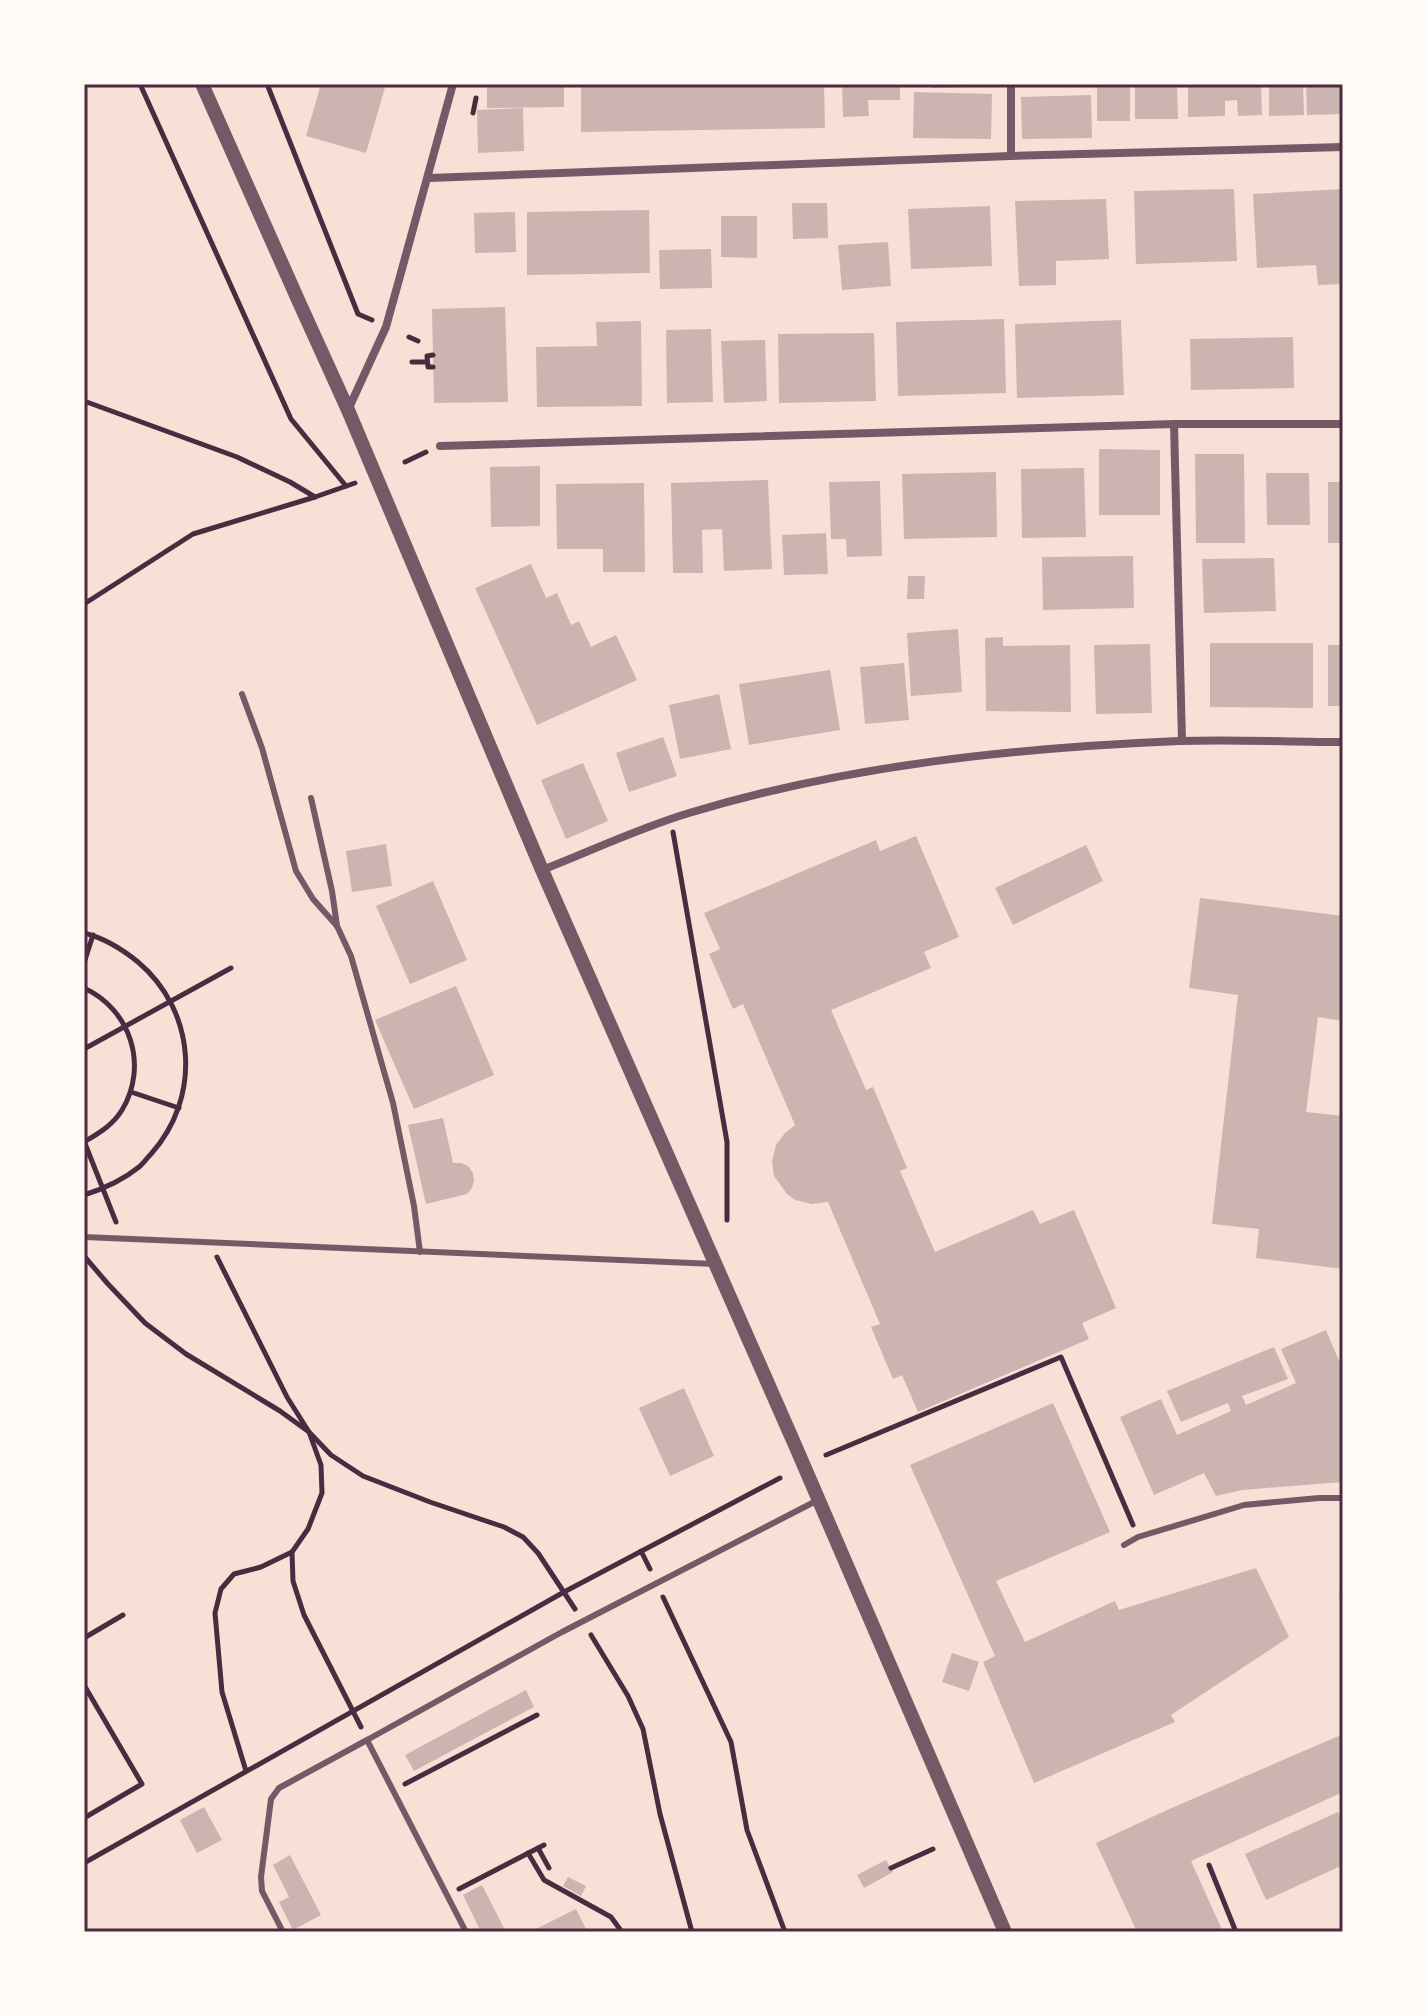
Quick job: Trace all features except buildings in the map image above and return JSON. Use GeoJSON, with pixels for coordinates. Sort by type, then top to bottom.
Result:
{"type":"FeatureCollection","features":[{"type":"Feature","properties":{"kind":"street"},"geometry":{"type":"LineString","coordinates":[[202,84],[348,410],[542,870],[1005,1932]]}},
{"type":"Feature","properties":{"kind":"street"},"geometry":{"type":"LineString","coordinates":[[348,410],[386,327],[453,84]]}},
{"type":"Feature","properties":{"kind":"street"},"geometry":{"type":"LineString","coordinates":[[1011,84],[1011,156]]}},
{"type":"Feature","properties":{"kind":"street"},"geometry":{"type":"LineString","coordinates":[[429,178],[1343,147]]}},
{"type":"Feature","properties":{"kind":"street"},"geometry":{"type":"LineString","coordinates":[[440,446],[1174,424],[1343,424]]}},
{"type":"Feature","properties":{"kind":"street"},"geometry":{"type":"LineString","coordinates":[[1174,424],[1182,741]]}},
{"type":"Feature","properties":{"kind":"street"},"geometry":{"type":"LineString","coordinates":[[542,870],[671,819],[760,794],[914,763],[983,754],[1182,741],[1343,742]]}},
{"type":"Feature","properties":{"kind":"lane"},"geometry":{"type":"LineString","coordinates":[[242,694],[266,762],[296,871],[313,899],[337,926],[351,956],[393,1103],[420,1252]]}},
{"type":"Feature","properties":{"kind":"lane"},"geometry":{"type":"LineString","coordinates":[[311,798],[337,926]]}},
{"type":"Feature","properties":{"kind":"lane"},"geometry":{"type":"LineString","coordinates":[[84,1237],[715,1264]]}},
{"type":"Feature","properties":{"kind":"lane"},"geometry":{"type":"LineString","coordinates":[[1124,1545],[1138,1537],[1244,1505],[1343,1498]]}},
{"type":"Feature","properties":{"kind":"lane"},"geometry":{"type":"LineString","coordinates":[[283,1932],[262,1891],[261,1877],[271,1799],[279,1788],[583,1621],[818,1500]]}},
{"type":"Feature","properties":{"kind":"lane"},"geometry":{"type":"LineString","coordinates":[[367,1740],[466,1932]]}},
{"type":"Feature","properties":{"kind":"path"},"geometry":{"type":"LineString","coordinates":[[140,84],[291,419],[346,486]]}},
{"type":"Feature","properties":{"kind":"path"},"geometry":{"type":"LineString","coordinates":[[267,84],[358,314],[372,320]]}},
{"type":"Feature","properties":{"kind":"path"},"geometry":{"type":"LineString","coordinates":[[473,113],[476,98]]}},
{"type":"Feature","properties":{"kind":"path"},"geometry":{"type":"LineString","coordinates":[[409,337],[418,341]]}},
{"type":"Feature","properties":{"kind":"path"},"geometry":{"type":"LineString","coordinates":[[412,362],[430,364],[427,356],[433,355]]}},
{"type":"Feature","properties":{"kind":"path"},"geometry":{"type":"LineString","coordinates":[[84,401],[237,457],[315,497]]}},
{"type":"Feature","properties":{"kind":"path"},"geometry":{"type":"LineString","coordinates":[[84,604],[193,534],[355,483]]}},
{"type":"Feature","properties":{"kind":"path"},"geometry":{"type":"LineString","coordinates":[[671,819],[727,1142],[727,1220]]}},
{"type":"Feature","properties":{"kind":"path"},"geometry":{"type":"LineString","coordinates":[[84,933],[124,950],[151,973],[171,1001],[183,1035],[186,1072],[179,1108],[163,1140],[139,1167],[103,1189],[84,1195]]}},
{"type":"Feature","properties":{"kind":"path"},"geometry":{"type":"LineString","coordinates":[[84,963],[93,935]]}},
{"type":"Feature","properties":{"kind":"path"},"geometry":{"type":"LineString","coordinates":[[84,1049],[231,968]]}},
{"type":"Feature","properties":{"kind":"path"},"geometry":{"type":"LineString","coordinates":[[84,988],[97,993],[113,1008],[126,1026],[134,1047],[135,1070],[131,1092],[122,1111],[107,1128],[84,1141],[116,1222]]}},
{"type":"Feature","properties":{"kind":"path"},"geometry":{"type":"LineString","coordinates":[[131,1092],[179,1108]]}},
{"type":"Feature","properties":{"kind":"path"},"geometry":{"type":"LineString","coordinates":[[84,1256],[145,1323],[186,1354],[280,1411],[309,1432],[331,1455],[363,1476],[504,1527],[523,1537],[538,1553],[628,1696],[643,1729],[660,1814],[692,1932]]}},
{"type":"Feature","properties":{"kind":"path"},"geometry":{"type":"LineString","coordinates":[[217,1256],[287,1397],[309,1432],[321,1465],[322,1493],[308,1529],[292,1552],[261,1567],[234,1574],[221,1589],[215,1613],[222,1692],[246,1771]]}},
{"type":"Feature","properties":{"kind":"path"},"geometry":{"type":"LineString","coordinates":[[826,1455],[1061,1357],[1138,1537]]}},
{"type":"Feature","properties":{"kind":"path"},"geometry":{"type":"LineString","coordinates":[[84,1863],[564,1592],[780,1478]]}},
{"type":"Feature","properties":{"kind":"path"},"geometry":{"type":"LineString","coordinates":[[641,1551],[731,1742],[747,1830],[785,1932]]}},
{"type":"Feature","properties":{"kind":"path"},"geometry":{"type":"LineString","coordinates":[[292,1552],[293,1581],[304,1615],[357,1721]]}},
{"type":"Feature","properties":{"kind":"path"},"geometry":{"type":"LineString","coordinates":[[84,1638],[123,1615]]}},
{"type":"Feature","properties":{"kind":"path"},"geometry":{"type":"LineString","coordinates":[[84,1685],[142,1784],[84,1818]]}},
{"type":"Feature","properties":{"kind":"path"},"geometry":{"type":"LineString","coordinates":[[393,1790],[537,1715]]}},
{"type":"Feature","properties":{"kind":"path"},"geometry":{"type":"LineString","coordinates":[[447,1895],[541,1846],[549,1868]]}},
{"type":"Feature","properties":{"kind":"path"},"geometry":{"type":"LineString","coordinates":[[891,1868],[933,1849]]}},
{"type":"Feature","properties":{"kind":"path"},"geometry":{"type":"LineString","coordinates":[[528,1853],[544,1880],[611,1917],[622,1932]]}},
{"type":"Feature","properties":{"kind":"path"},"geometry":{"type":"LineString","coordinates":[[1209,1865],[1236,1932]]}}]}
